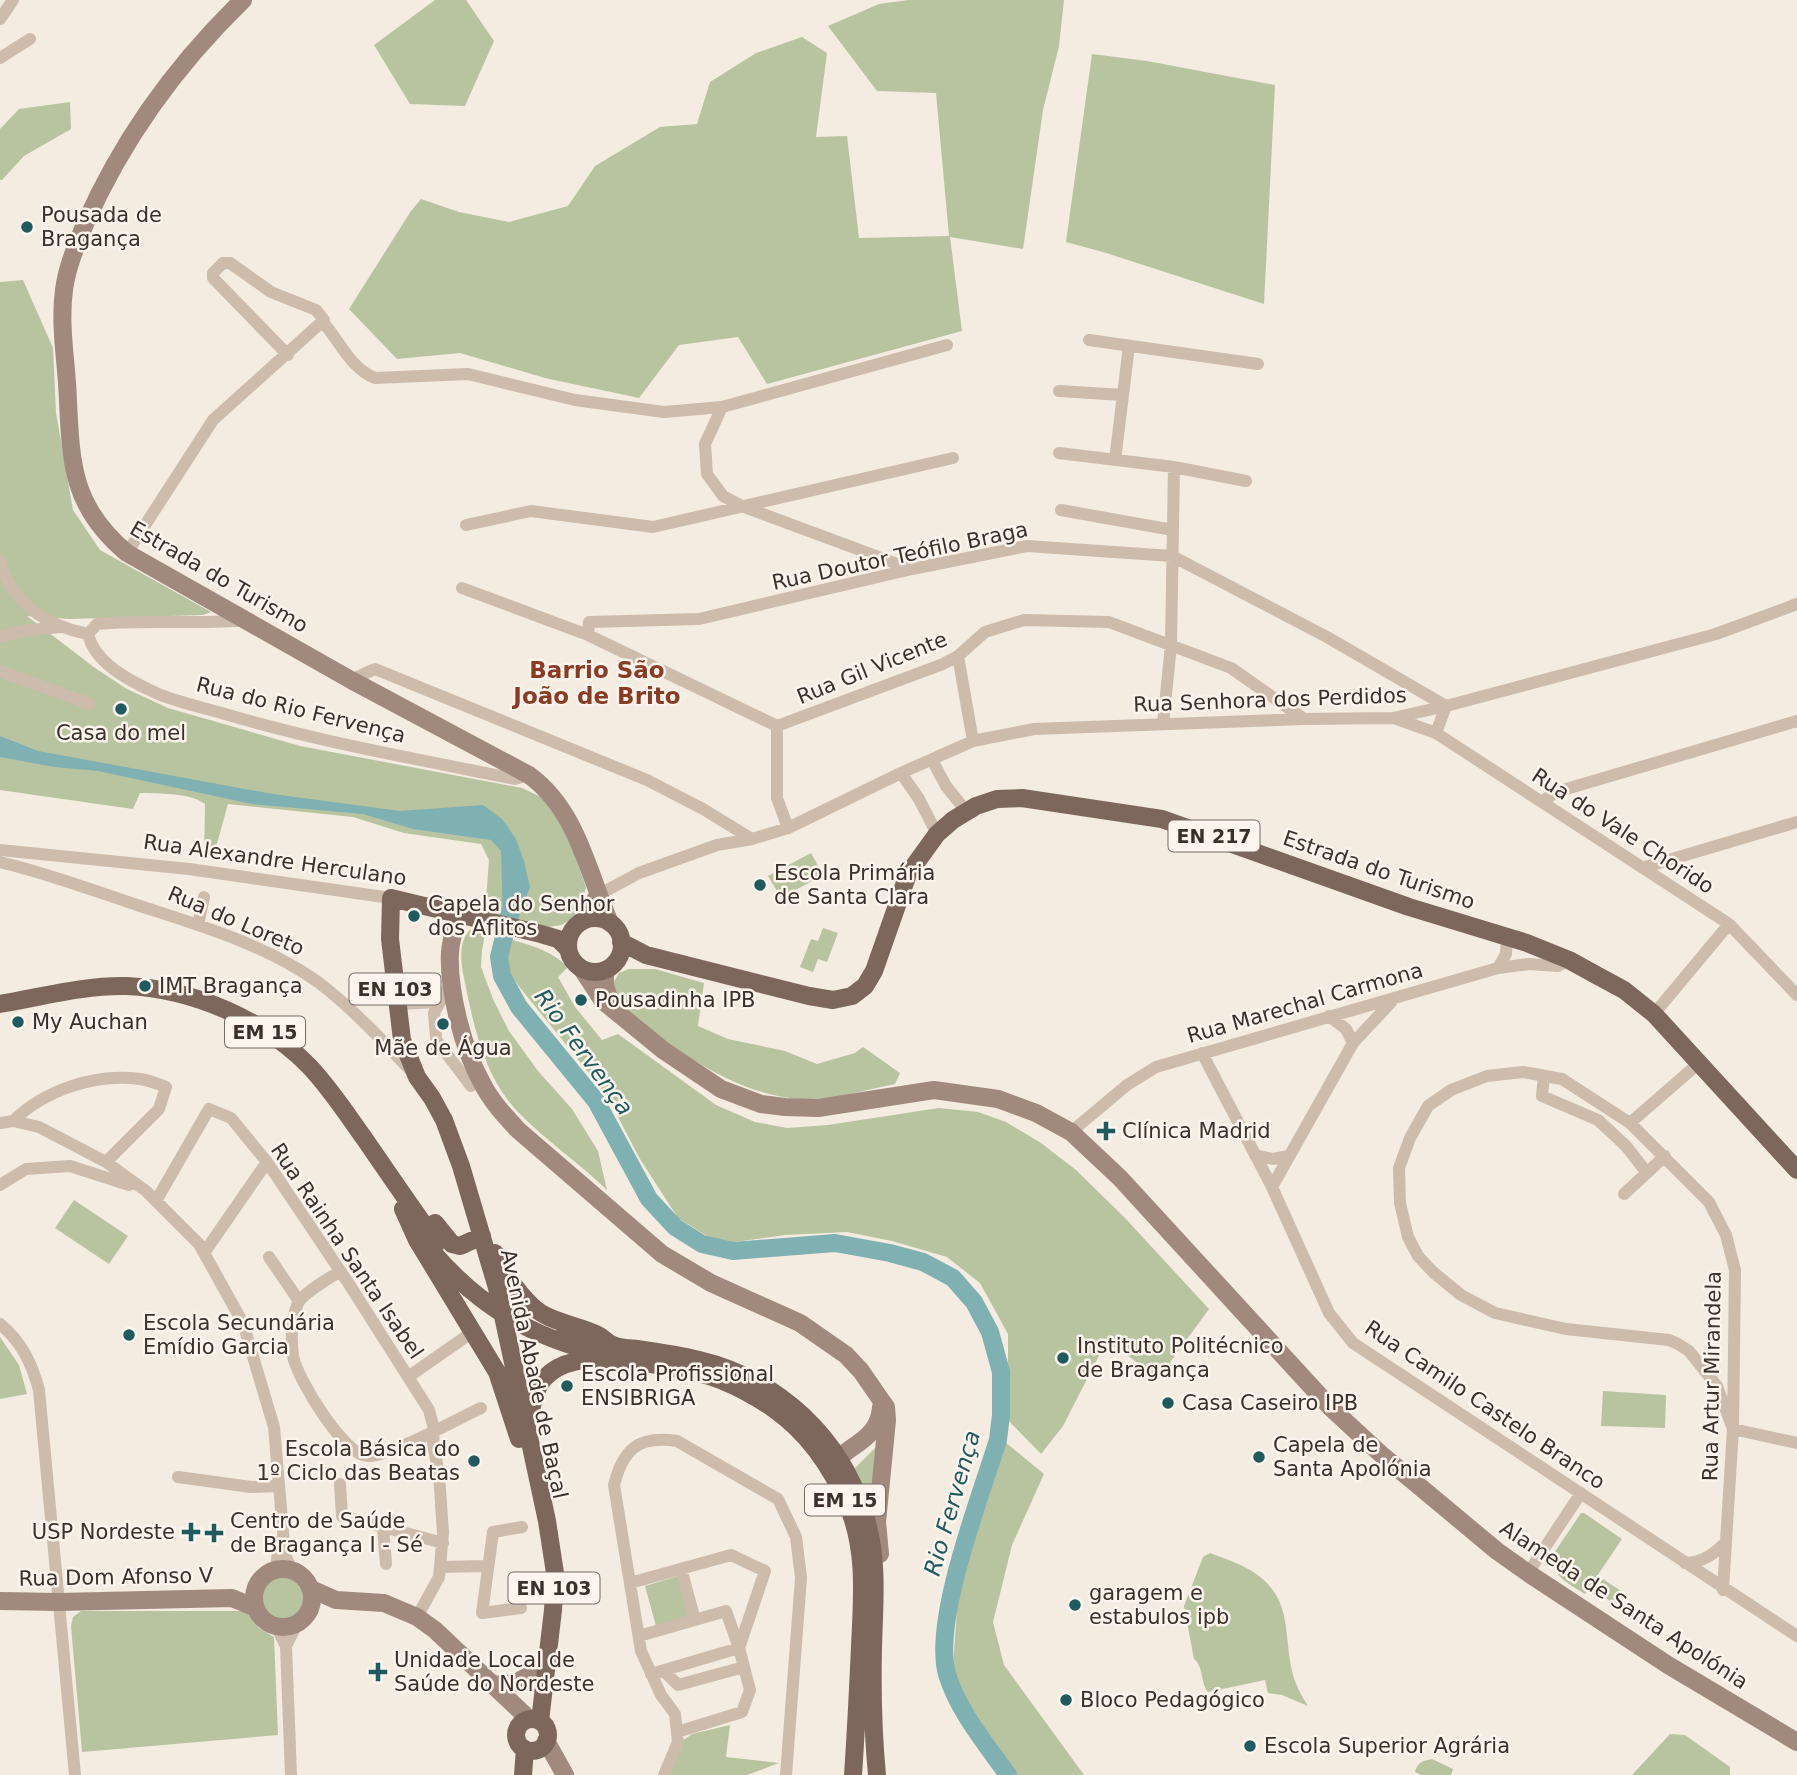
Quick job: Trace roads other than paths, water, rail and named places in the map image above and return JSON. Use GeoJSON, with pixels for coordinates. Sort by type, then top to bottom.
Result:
{"type":"FeatureCollection","features":[{"type":"Feature","properties":{"kind":"main road","name":"Estrada do Turismo"},"geometry":{"type":"LineString","coordinates":[[621,942],[646,955],[809,996],[833,1000],[852,996],[865,986],[874,971],[908,874],[937,834],[966,811],[998,799],[1022,798],[1162,819],[1409,907],[1507,937],[1569,960],[1624,990],[1654,1014],[1797,1170]]}},
{"type":"Feature","properties":{"kind":"main road","name":"Rua Alexandre Herculano"},"geometry":{"type":"LineString","coordinates":[[391,898],[541,934],[558,939],[568,949]]}},
{"type":"Feature","properties":{"kind":"main road","name":"EN 103"},"geometry":{"type":"LineString","coordinates":[[391,898],[390,939],[402,1040],[417,1077]]}},
{"type":"Feature","properties":{"kind":"main road"},"geometry":{"type":"LineString","coordinates":[[592,918],[610,923],[619,934],[621,942],[610,965],[597,972],[582,969],[575,964],[568,949],[568,940],[580,923],[592,918]]}},
{"type":"Feature","properties":{"kind":"main road","name":"Rua Alexandre Herculano"},"geometry":{"type":"LineString","coordinates":[[541,934],[569,932],[580,923]]}},
{"type":"Feature","properties":{"kind":"main road","name":"Estrada do Turismo"},"geometry":{"type":"LineString","coordinates":[[610,965],[646,955]]}},
{"type":"Feature","properties":{"kind":"main road","name":"EM 15"},"geometry":{"type":"LineString","coordinates":[[0,1004],[95,988],[127,986],[185,996],[228,1011],[280,1041],[308,1065],[330,1089],[433,1246],[502,1303],[556,1331],[617,1352],[706,1375],[742,1390],[790,1422],[810,1443],[842,1461],[863,1579],[853,1775]]}},
{"type":"Feature","properties":{"kind":"main road","name":"EM 15"},"geometry":{"type":"LineString","coordinates":[[0,1014],[89,996],[149,997],[208,1012],[239,1026],[274,1046],[309,1078],[402,1200]]}},
{"type":"Feature","properties":{"kind":"main road","name":"Rua do Loreto"},"geometry":{"type":"LineString","coordinates":[[417,1077],[444,1120],[482,1236]]}},
{"type":"Feature","properties":{"kind":"main road"},"geometry":{"type":"LineString","coordinates":[[534,1482],[497,1372],[417,1240],[402,1200],[418,1199],[452,1244],[460,1246],[482,1236],[489,1243],[510,1280],[532,1306],[557,1321],[599,1335],[617,1352]]}},
{"type":"Feature","properties":{"kind":"main road","name":"Avenida Abade de Baçal"},"geometry":{"type":"LineString","coordinates":[[482,1236],[513,1354],[555,1573],[554,1610],[530,1722]]}},
{"type":"Feature","properties":{"kind":"main road","name":"Avenida Abade de Baçal"},"geometry":{"type":"LineString","coordinates":[[482,1236],[534,1482],[550,1572],[536,1711],[516,1737],[536,1747]]}},
{"type":"Feature","properties":{"kind":"main road"},"geometry":{"type":"LineString","coordinates":[[533,1455],[532,1405],[542,1380],[564,1364],[617,1352]]}},
{"type":"Feature","properties":{"kind":"main road","name":"EM 15"},"geometry":{"type":"LineString","coordinates":[[617,1352],[691,1358],[760,1383],[803,1415],[842,1461],[865,1516],[873,1553],[873,1672],[877,1775]]}},
{"type":"Feature","properties":{"kind":"main road","name":"Avenida Abade de Baçal"},"geometry":{"type":"LineString","coordinates":[[523,1775],[536,1747],[547,1732],[530,1722]]}},
{"type":"Feature","properties":{"kind":"main road","name":"Avenida Abade de Baçal"},"geometry":{"type":"LineString","coordinates":[[528,1775],[536,1747]]}},
{"type":"Feature","properties":{"kind":"street"},"geometry":{"type":"LineString","coordinates":[[0,19],[13,0]]}},
{"type":"Feature","properties":{"kind":"street","name":"Estrada do Turismo"},"geometry":{"type":"LineString","coordinates":[[243,0],[208,34],[125,145],[72,255],[64,290],[63,341],[71,463],[78,487],[93,517],[114,543],[127,554],[545,786],[572,825],[610,923]]}},
{"type":"Feature","properties":{"kind":"street"},"geometry":{"type":"LineString","coordinates":[[0,58],[30,39]]}},
{"type":"Feature","properties":{"kind":"street"},"geometry":{"type":"LineString","coordinates":[[288,355],[213,278],[213,273],[223,263],[230,263],[271,292],[316,310],[362,373],[375,378],[468,374],[575,400],[664,412],[722,407],[947,345]]}},
{"type":"Feature","properties":{"kind":"street"},"geometry":{"type":"LineString","coordinates":[[127,554],[213,420],[288,355],[322,321]]}},
{"type":"Feature","properties":{"kind":"street"},"geometry":{"type":"LineString","coordinates":[[1089,340],[1258,365]]}},
{"type":"Feature","properties":{"kind":"street"},"geometry":{"type":"LineString","coordinates":[[1115,460],[1129,346]]}},
{"type":"Feature","properties":{"kind":"street"},"geometry":{"type":"LineString","coordinates":[[1059,391],[1123,395]]}},
{"type":"Feature","properties":{"kind":"street"},"geometry":{"type":"LineString","coordinates":[[722,407],[705,444],[707,474],[723,496],[744,508],[912,569]]}},
{"type":"Feature","properties":{"kind":"street"},"geometry":{"type":"LineString","coordinates":[[1059,453],[1174,467],[1246,481]]}},
{"type":"Feature","properties":{"kind":"street"},"geometry":{"type":"LineString","coordinates":[[466,525],[531,510],[653,527],[953,458]]}},
{"type":"Feature","properties":{"kind":"street"},"geometry":{"type":"LineString","coordinates":[[1163,724],[1171,645],[1174,467]]}},
{"type":"Feature","properties":{"kind":"street"},"geometry":{"type":"LineString","coordinates":[[1061,510],[1173,530]]}},
{"type":"Feature","properties":{"kind":"street","name":"Rua Doutor Teófilo Braga"},"geometry":{"type":"LineString","coordinates":[[588,635],[589,622],[699,620],[912,569],[1027,545],[1172,556],[1327,637],[1446,706]]}},
{"type":"Feature","properties":{"kind":"street"},"geometry":{"type":"LineString","coordinates":[[0,560],[4,578],[39,617],[61,627],[88,634],[97,624],[117,622],[210,624],[247,620]]}},
{"type":"Feature","properties":{"kind":"street"},"geometry":{"type":"LineString","coordinates":[[462,588],[588,635],[777,726]]}},
{"type":"Feature","properties":{"kind":"street","name":"Rua Senhora dos Perdidos"},"geometry":{"type":"LineString","coordinates":[[598,895],[652,868],[717,845],[752,839],[788,828],[901,772],[973,741],[1034,729],[1393,718],[1716,634],[1797,604]]}},
{"type":"Feature","properties":{"kind":"street","name":"Rua Gil Vicente"},"geometry":{"type":"LineString","coordinates":[[788,828],[777,799],[777,726],[943,664],[958,656],[985,632],[1024,620],[1109,622],[1231,667],[1304,719]]}},
{"type":"Feature","properties":{"kind":"street"},"geometry":{"type":"LineString","coordinates":[[0,637],[21,631],[61,627]]}},
{"type":"Feature","properties":{"kind":"street","name":"Rua do Rio Fervença"},"geometry":{"type":"LineString","coordinates":[[88,634],[96,652],[113,669],[156,693],[262,725],[515,779],[529,775]]}},
{"type":"Feature","properties":{"kind":"street"},"geometry":{"type":"LineString","coordinates":[[958,656],[973,741]]}},
{"type":"Feature","properties":{"kind":"street"},"geometry":{"type":"LineString","coordinates":[[351,680],[375,669],[646,780],[703,809],[752,839]]}},
{"type":"Feature","properties":{"kind":"street"},"geometry":{"type":"LineString","coordinates":[[0,671],[90,704]]}},
{"type":"Feature","properties":{"kind":"street"},"geometry":{"type":"LineString","coordinates":[[1436,733],[1446,706]]}},
{"type":"Feature","properties":{"kind":"street","name":"Rua do Vale Chorido"},"geometry":{"type":"LineString","coordinates":[[1393,718],[1436,733],[1729,923],[1797,995]]}},
{"type":"Feature","properties":{"kind":"street"},"geometry":{"type":"LineString","coordinates":[[1543,801],[1556,792],[1797,721]]}},
{"type":"Feature","properties":{"kind":"street"},"geometry":{"type":"LineString","coordinates":[[932,760],[946,786],[966,811]]}},
{"type":"Feature","properties":{"kind":"street"},"geometry":{"type":"LineString","coordinates":[[901,772],[937,834]]}},
{"type":"Feature","properties":{"kind":"street"},"geometry":{"type":"LineString","coordinates":[[1645,867],[1797,822]]}},
{"type":"Feature","properties":{"kind":"street","name":"Rua Alexandre Herculano"},"geometry":{"type":"LineString","coordinates":[[0,850],[176,868],[391,898]]}},
{"type":"Feature","properties":{"kind":"street","name":"Rua do Loreto"},"geometry":{"type":"LineString","coordinates":[[0,862],[33,870],[198,925],[270,955],[316,981],[361,1018],[417,1077]]}},
{"type":"Feature","properties":{"kind":"street"},"geometry":{"type":"LineString","coordinates":[[580,923],[598,895]]}},
{"type":"Feature","properties":{"kind":"street"},"geometry":{"type":"LineString","coordinates":[[198,925],[204,897]]}},
{"type":"Feature","properties":{"kind":"street"},"geometry":{"type":"LineString","coordinates":[[457,915],[450,951],[460,1024],[472,1063],[481,1081],[494,1102],[518,1130],[662,1254],[711,1283],[800,1323],[822,1337],[846,1355],[881,1399],[886,1407],[887,1420],[877,1522],[880,1553],[875,1578]]}},
{"type":"Feature","properties":{"kind":"street"},"geometry":{"type":"LineString","coordinates":[[1654,1014],[1729,923]]}},
{"type":"Feature","properties":{"kind":"street"},"geometry":{"type":"LineString","coordinates":[[1498,968],[1506,954],[1507,937]]}},
{"type":"Feature","properties":{"kind":"street","name":"Rua Marechal Carmona"},"geometry":{"type":"LineString","coordinates":[[1071,1132],[1127,1085],[1156,1067],[1498,968],[1529,964],[1558,966],[1569,960]]}},
{"type":"Feature","properties":{"kind":"street"},"geometry":{"type":"LineString","coordinates":[[610,965],[608,999],[614,1011]]}},
{"type":"Feature","properties":{"kind":"street","name":"Alameda de Santa Apolónia"},"geometry":{"type":"LineString","coordinates":[[582,969],[603,1002],[663,1050],[721,1090],[761,1104],[818,1108],[934,1090],[998,1098],[1036,1113],[1071,1132],[1119,1178],[1331,1408],[1393,1465],[1497,1551],[1528,1573],[1668,1665],[1794,1737]]}},
{"type":"Feature","properties":{"kind":"street"},"geometry":{"type":"LineString","coordinates":[[452,979],[434,1013],[437,1044],[471,1086],[481,1081]]}},
{"type":"Feature","properties":{"kind":"street"},"geometry":{"type":"LineString","coordinates":[[1272,1187],[1353,1043],[1398,995]]}},
{"type":"Feature","properties":{"kind":"street"},"geometry":{"type":"LineString","coordinates":[[397,1004],[440,1002]]}},
{"type":"Feature","properties":{"kind":"street"},"geometry":{"type":"LineString","coordinates":[[1329,1016],[1346,1029],[1353,1043]]}},
{"type":"Feature","properties":{"kind":"street","name":"Rua Camilo Castelo Branco"},"geometry":{"type":"LineString","coordinates":[[1202,1053],[1272,1187],[1329,1313],[1353,1343],[1723,1590],[1797,1636]]}},
{"type":"Feature","properties":{"kind":"street"},"geometry":{"type":"LineString","coordinates":[[1630,1123],[1699,1063]]}},
{"type":"Feature","properties":{"kind":"street","name":"Rua Artur Mirandela"},"geometry":{"type":"LineString","coordinates":[[1723,1590],[1733,1429],[1735,1269],[1726,1235],[1709,1202],[1630,1123],[1562,1079],[1523,1072],[1487,1076],[1451,1090],[1428,1107],[1410,1138],[1399,1168],[1400,1203],[1408,1237],[1418,1256],[1433,1272],[1461,1295],[1495,1313],[1566,1329],[1669,1340],[1678,1344],[1689,1351],[1717,1386],[1733,1429]]}},
{"type":"Feature","properties":{"kind":"street"},"geometry":{"type":"LineString","coordinates":[[1544,1076],[1542,1096],[1598,1119],[1626,1146],[1647,1173]]}},
{"type":"Feature","properties":{"kind":"street"},"geometry":{"type":"LineString","coordinates":[[6,1122],[60,1090],[80,1084],[109,1078],[141,1079],[166,1087],[159,1109],[106,1162]]}},
{"type":"Feature","properties":{"kind":"street","name":"Rua Rainha Santa Isabel"},"geometry":{"type":"LineString","coordinates":[[156,1202],[209,1109],[231,1118],[267,1162],[429,1410],[439,1474],[443,1543],[439,1577],[417,1617]]}},
{"type":"Feature","properties":{"kind":"street"},"geometry":{"type":"LineString","coordinates":[[6,1122],[39,1127],[106,1162],[146,1191],[204,1252],[243,1323],[274,1427],[284,1569]]}},
{"type":"Feature","properties":{"kind":"street"},"geometry":{"type":"LineString","coordinates":[[1255,1155],[1273,1159],[1289,1156]]}},
{"type":"Feature","properties":{"kind":"street"},"geometry":{"type":"LineString","coordinates":[[1624,1194],[1665,1156]]}},
{"type":"Feature","properties":{"kind":"street"},"geometry":{"type":"LineString","coordinates":[[204,1252],[267,1162]]}},
{"type":"Feature","properties":{"kind":"street"},"geometry":{"type":"LineString","coordinates":[[0,1185],[26,1169],[70,1166],[146,1191]]}},
{"type":"Feature","properties":{"kind":"street"},"geometry":{"type":"LineString","coordinates":[[269,1257],[299,1301]]}},
{"type":"Feature","properties":{"kind":"street"},"geometry":{"type":"LineString","coordinates":[[340,1271],[299,1301],[292,1325],[293,1358],[335,1432],[349,1449],[365,1457],[384,1454],[481,1408]]}},
{"type":"Feature","properties":{"kind":"street"},"geometry":{"type":"LineString","coordinates":[[0,1324],[31,1362],[39,1391],[75,1775]]}},
{"type":"Feature","properties":{"kind":"street"},"geometry":{"type":"LineString","coordinates":[[408,1377],[474,1331]]}},
{"type":"Feature","properties":{"kind":"street"},"geometry":{"type":"LineString","coordinates":[[842,1461],[877,1424],[881,1399]]}},
{"type":"Feature","properties":{"kind":"street"},"geometry":{"type":"LineString","coordinates":[[1733,1429],[1797,1443]]}},
{"type":"Feature","properties":{"kind":"street"},"geometry":{"type":"LineString","coordinates":[[744,1667],[678,1685],[658,1672],[641,1651],[614,1485],[619,1463],[634,1446],[658,1438],[677,1441],[778,1499],[796,1537],[801,1578],[786,1775]]}},
{"type":"Feature","properties":{"kind":"street"},"geometry":{"type":"LineString","coordinates":[[178,1477],[251,1487],[278,1486]]}},
{"type":"Feature","properties":{"kind":"street"},"geometry":{"type":"LineString","coordinates":[[340,1484],[342,1516],[443,1543]]}},
{"type":"Feature","properties":{"kind":"street"},"geometry":{"type":"LineString","coordinates":[[1528,1573],[1581,1493]]}},
{"type":"Feature","properties":{"kind":"street"},"geometry":{"type":"LineString","coordinates":[[383,1527],[386,1564]]}},
{"type":"Feature","properties":{"kind":"street"},"geometry":{"type":"LineString","coordinates":[[521,1608],[482,1613],[493,1532],[522,1527]]}},
{"type":"Feature","properties":{"kind":"street"},"geometry":{"type":"LineString","coordinates":[[1685,1563],[1697,1562],[1713,1555],[1726,1542]]}},
{"type":"Feature","properties":{"kind":"street"},"geometry":{"type":"LineString","coordinates":[[630,1583],[731,1555],[765,1571],[739,1648]]}},
{"type":"Feature","properties":{"kind":"street"},"geometry":{"type":"LineString","coordinates":[[440,1567],[488,1566]]}},
{"type":"Feature","properties":{"kind":"street"},"geometry":{"type":"LineString","coordinates":[[286,1646],[312,1605],[311,1589],[304,1577],[284,1569],[261,1579],[256,1586],[256,1608],[264,1619],[275,1626],[286,1646],[291,1775]]}},
{"type":"Feature","properties":{"kind":"street"},"geometry":{"type":"LineString","coordinates":[[681,1569],[695,1620]]}},
{"type":"Feature","properties":{"kind":"street","name":"Rua Dom Afonso V"},"geometry":{"type":"LineString","coordinates":[[232,1598],[256,1586]]}},
{"type":"Feature","properties":{"kind":"street"},"geometry":{"type":"LineString","coordinates":[[311,1589],[336,1600]]}},
{"type":"Feature","properties":{"kind":"street","name":"Rua Dom Afonso V"},"geometry":{"type":"LineString","coordinates":[[0,1601],[232,1598],[256,1608]]}},
{"type":"Feature","properties":{"kind":"street"},"geometry":{"type":"LineString","coordinates":[[275,1626],[290,1626],[324,1603],[336,1600],[384,1603],[417,1617],[435,1630],[530,1722]]}},
{"type":"Feature","properties":{"kind":"street"},"geometry":{"type":"LineString","coordinates":[[639,1636],[726,1611],[750,1690],[742,1712],[677,1732]]}},
{"type":"Feature","properties":{"kind":"street"},"geometry":{"type":"LineString","coordinates":[[658,1672],[739,1648]]}},
{"type":"Feature","properties":{"kind":"street"},"geometry":{"type":"LineString","coordinates":[[492,1685],[516,1683],[541,1668]]}},
{"type":"Feature","properties":{"kind":"street"},"geometry":{"type":"LineString","coordinates":[[658,1672],[661,1695],[675,1714],[678,1742],[664,1775]]}},
{"type":"Feature","properties":{"kind":"street"},"geometry":{"type":"LineString","coordinates":[[536,1747],[564,1775]]}},
{"type":"Feature","properties":{"kind":"water"},"geometry":{"type":"Polygon","coordinates":[[[0,736],[38,751],[273,794],[400,811],[483,805],[502,819],[516,839],[530,887],[518,919],[503,918],[501,851],[491,840],[413,829],[363,814],[252,804],[98,771],[54,767],[0,757],[0,736]]]}},
{"type":"Feature","properties":{"kind":"waterway","name":"Rio Fervença"},"geometry":{"type":"LineString","coordinates":[[510,913],[499,957],[502,976],[519,1007],[596,1101],[649,1199],[675,1227],[702,1244],[733,1251],[835,1243],[890,1253],[923,1262],[953,1278],[974,1302],[990,1332],[1001,1372],[1001,1415],[998,1440],[970,1524],[952,1591],[944,1651],[947,1674],[958,1701],[973,1727],[1008,1775]]}},
{"type":"Feature","properties":{"kind":"place","name":"Pousada de Bragança"},"geometry":{"type":"Point","coordinates":[27,227]}},
{"type":"Feature","properties":{"kind":"place","name":"Casa do mel"},"geometry":{"type":"Point","coordinates":[121,709]}},
{"type":"Feature","properties":{"kind":"place","name":"Escola Primária de Santa Clara"},"geometry":{"type":"Point","coordinates":[760,885]}},
{"type":"Feature","properties":{"kind":"place","name":"Capela do Senhor dos Aflitos"},"geometry":{"type":"Point","coordinates":[414,916]}},
{"type":"Feature","properties":{"kind":"place","name":"IMT Bragança"},"geometry":{"type":"Point","coordinates":[145,986]}},
{"type":"Feature","properties":{"kind":"place","name":"Pousadinha IPB"},"geometry":{"type":"Point","coordinates":[581,1000]}},
{"type":"Feature","properties":{"kind":"place","name":"My Auchan"},"geometry":{"type":"Point","coordinates":[18,1022]}},
{"type":"Feature","properties":{"kind":"place","name":"Mãe de Água"},"geometry":{"type":"Point","coordinates":[443,1024]}},
{"type":"Feature","properties":{"kind":"place","name":"Clínica Madrid"},"geometry":{"type":"Point","coordinates":[1106,1131]}},
{"type":"Feature","properties":{"kind":"place","name":"Escola Secundária Emídio Garcia"},"geometry":{"type":"Point","coordinates":[129,1335]}},
{"type":"Feature","properties":{"kind":"place","name":"Instituto Politécnico de Bragança"},"geometry":{"type":"Point","coordinates":[1063,1358]}},
{"type":"Feature","properties":{"kind":"place","name":"Escola Profissional ENSIBRIGA"},"geometry":{"type":"Point","coordinates":[567,1386]}},
{"type":"Feature","properties":{"kind":"place","name":"Casa Caseiro IPB"},"geometry":{"type":"Point","coordinates":[1168,1403]}},
{"type":"Feature","properties":{"kind":"place","name":"Capela de Santa Apolónia"},"geometry":{"type":"Point","coordinates":[1259,1457]}},
{"type":"Feature","properties":{"kind":"place","name":"Escola Básica do 1º Ciclo das Beatas"},"geometry":{"type":"Point","coordinates":[474,1461]}},
{"type":"Feature","properties":{"kind":"place","name":"USP Nordeste"},"geometry":{"type":"Point","coordinates":[191,1532]}},
{"type":"Feature","properties":{"kind":"place","name":"Centro de Saúde de Bragança I - Sé"},"geometry":{"type":"Point","coordinates":[214,1533]}},
{"type":"Feature","properties":{"kind":"place","name":"garagem e estabulos ipb"},"geometry":{"type":"Point","coordinates":[1075,1605]}},
{"type":"Feature","properties":{"kind":"place","name":"Unidade Local de Saúde do Nordeste"},"geometry":{"type":"Point","coordinates":[378,1672]}},
{"type":"Feature","properties":{"kind":"place","name":"Bloco Pedagógico"},"geometry":{"type":"Point","coordinates":[1066,1700]}},
{"type":"Feature","properties":{"kind":"place","name":"Escola Superior Agrária"},"geometry":{"type":"Point","coordinates":[1250,1746]}},
{"type":"Feature","properties":{"kind":"district","name":"Barrio São João de Brito"},"geometry":{"type":"Point","coordinates":[597,683]}}]}
